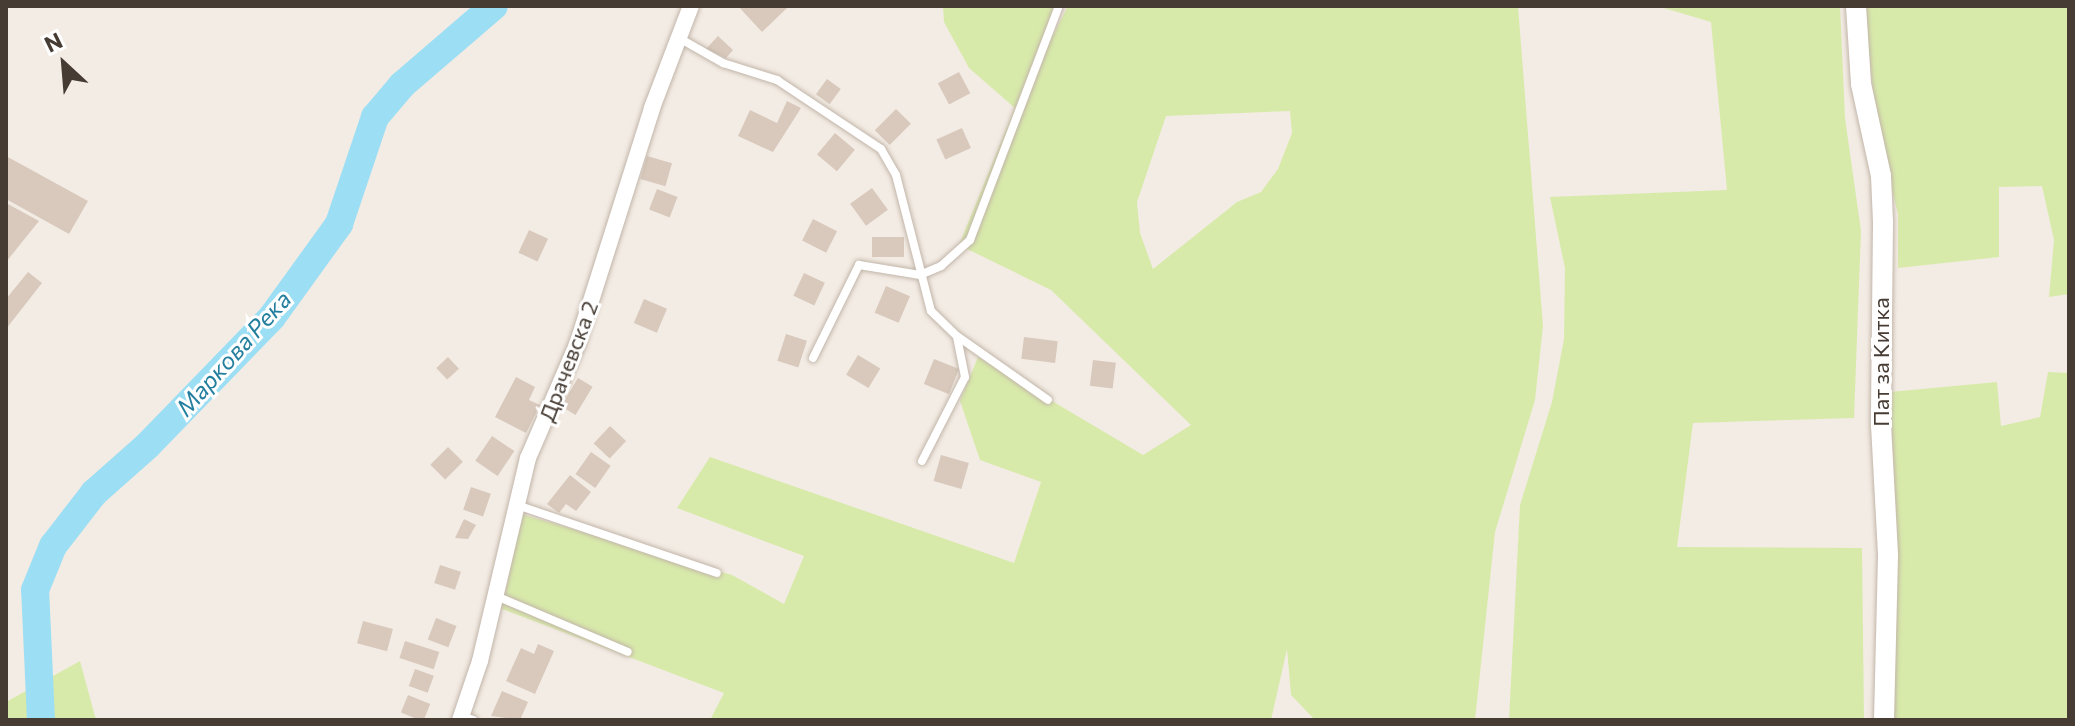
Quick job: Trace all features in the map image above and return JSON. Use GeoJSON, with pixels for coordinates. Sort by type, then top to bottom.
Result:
{"type":"FeatureCollection","features":[{"type":"Feature","properties":{"kind":"street","name":"Драчевска 2"},"geometry":{"type":"LineString","coordinates":[[465,719],[528,458],[577,345],[691,6]]}},
{"type":"Feature","properties":{"kind":"street","name":"Пат за Китка"},"geometry":{"type":"LineString","coordinates":[[1856,6],[1861,84],[1881,176],[1883,222],[1881,425],[1888,556],[1884,720]]}},
{"type":"Feature","properties":{"kind":"lane"},"geometry":{"type":"LineString","coordinates":[[813,358],[859,265],[920,275],[941,266],[970,240],[1059,6]]}},
{"type":"Feature","properties":{"kind":"lane"},"geometry":{"type":"LineString","coordinates":[[678,38],[723,63],[777,80],[881,149],[896,175],[931,311],[957,336],[1048,400]]}},
{"type":"Feature","properties":{"kind":"lane"},"geometry":{"type":"LineString","coordinates":[[922,461],[965,377],[957,336]]}},
{"type":"Feature","properties":{"kind":"lane"},"geometry":{"type":"LineString","coordinates":[[516,504],[717,573]]}},
{"type":"Feature","properties":{"kind":"lane"},"geometry":{"type":"LineString","coordinates":[[495,595],[628,652]]}},
{"type":"Feature","properties":{"kind":"green space"},"geometry":{"type":"Polygon","coordinates":[[[943,6],[1058,6],[1020,99],[1068,6],[1518,6],[1543,326],[1535,400],[1495,532],[1475,720],[1315,720],[1291,695],[1287,649],[1271,720],[710,720],[724,693],[502,609],[521,514],[732,575],[784,604],[804,556],[677,508],[710,457],[1014,563],[1041,482],[980,460],[960,401],[978,357],[1143,455],[1191,425],[1051,290],[959,245],[1015,108],[969,68],[944,22],[943,6]],[[1290,111],[1166,116],[1137,202],[1140,233],[1153,269],[1237,202],[1261,192],[1278,169],[1292,133],[1290,111]]]}},
{"type":"Feature","properties":{"kind":"green space"},"geometry":{"type":"Polygon","coordinates":[[[1657,6],[1840,6],[1845,118],[1861,231],[1854,418],[1693,423],[1677,547],[1862,548],[1864,720],[1509,720],[1520,505],[1552,402],[1564,339],[1565,268],[1550,197],[1727,190],[1711,22],[1657,6]]]}},
{"type":"Feature","properties":{"kind":"green space"},"geometry":{"type":"Polygon","coordinates":[[[1864,6],[2069,6],[2069,294],[2049,297],[2054,240],[2042,186],[1999,187],[1999,257],[1898,268],[1898,214],[1877,129],[1864,6]]]}},
{"type":"Feature","properties":{"kind":"green space"},"geometry":{"type":"Polygon","coordinates":[[[2048,372],[2069,373],[2069,720],[1894,720],[1897,535],[1890,392],[1997,382],[2001,426],[2040,417],[2048,372]]]}},
{"type":"Feature","properties":{"kind":"green space"},"geometry":{"type":"Polygon","coordinates":[[[80,661],[96,720],[6,720],[6,702],[80,661]]]}},
{"type":"Feature","properties":{"kind":"building"},"geometry":{"type":"Polygon","coordinates":[[[738,6],[785,6],[787,8],[762,32],[738,6]]]}},
{"type":"Feature","properties":{"kind":"building"},"geometry":{"type":"Polygon","coordinates":[[[718,36],[733,50],[726,58],[706,49],[718,36]]]}},
{"type":"Feature","properties":{"kind":"building"},"geometry":{"type":"Polygon","coordinates":[[[959,72],[970,93],[949,104],[938,83],[959,72]]]}},
{"type":"Feature","properties":{"kind":"building"},"geometry":{"type":"Polygon","coordinates":[[[827,79],[841,89],[830,104],[816,94],[827,79]]]}},
{"type":"Feature","properties":{"kind":"building"},"geometry":{"type":"Polygon","coordinates":[[[787,101],[801,108],[773,152],[738,136],[750,110],[777,123],[787,101]]]}},
{"type":"Feature","properties":{"kind":"building"},"geometry":{"type":"Polygon","coordinates":[[[896,109],[911,124],[890,145],[875,130],[896,109]]]}},
{"type":"Feature","properties":{"kind":"building"},"geometry":{"type":"Polygon","coordinates":[[[962,128],[971,148],[945,159],[936,139],[962,128]]]}},
{"type":"Feature","properties":{"kind":"building"},"geometry":{"type":"Polygon","coordinates":[[[835,133],[855,150],[837,171],[817,154],[835,133]]]}},
{"type":"Feature","properties":{"kind":"building"},"geometry":{"type":"Polygon","coordinates":[[[6,156],[88,201],[69,234],[6,199],[6,156]]]}},
{"type":"Feature","properties":{"kind":"building"},"geometry":{"type":"Polygon","coordinates":[[[647,156],[672,163],[665,186],[640,179],[647,156]]]}},
{"type":"Feature","properties":{"kind":"building"},"geometry":{"type":"Polygon","coordinates":[[[872,188],[888,210],[866,226],[850,204],[872,188]]]}},
{"type":"Feature","properties":{"kind":"building"},"geometry":{"type":"Polygon","coordinates":[[[657,189],[678,197],[670,217],[649,210],[657,189]]]}},
{"type":"Feature","properties":{"kind":"building"},"geometry":{"type":"Polygon","coordinates":[[[6,203],[39,221],[6,262],[6,203]]]}},
{"type":"Feature","properties":{"kind":"building"},"geometry":{"type":"Polygon","coordinates":[[[813,219],[837,231],[826,253],[802,240],[813,219]]]}},
{"type":"Feature","properties":{"kind":"building"},"geometry":{"type":"Polygon","coordinates":[[[529,230],[548,239],[537,262],[518,253],[529,230]]]}},
{"type":"Feature","properties":{"kind":"building"},"geometry":{"type":"Polygon","coordinates":[[[872,237],[904,237],[904,257],[872,257],[872,237]]]}},
{"type":"Feature","properties":{"kind":"building"},"geometry":{"type":"Polygon","coordinates":[[[28,272],[42,283],[6,329],[6,299],[28,272]]]}},
{"type":"Feature","properties":{"kind":"building"},"geometry":{"type":"Polygon","coordinates":[[[804,273],[825,283],[814,305],[793,296],[804,273]]]}},
{"type":"Feature","properties":{"kind":"building"},"geometry":{"type":"Polygon","coordinates":[[[886,286],[910,296],[899,323],[875,313],[886,286]]]}},
{"type":"Feature","properties":{"kind":"building"},"geometry":{"type":"Polygon","coordinates":[[[644,299],[667,309],[657,333],[634,323],[644,299]]]}},
{"type":"Feature","properties":{"kind":"building"},"geometry":{"type":"Polygon","coordinates":[[[786,334],[807,341],[798,367],[777,361],[786,334]]]}},
{"type":"Feature","properties":{"kind":"building"},"geometry":{"type":"Polygon","coordinates":[[[1024,337],[1058,341],[1055,363],[1021,359],[1024,337]]]}},
{"type":"Feature","properties":{"kind":"building"},"geometry":{"type":"Polygon","coordinates":[[[858,355],[880,368],[868,388],[846,375],[858,355]]]}},
{"type":"Feature","properties":{"kind":"building"},"geometry":{"type":"Polygon","coordinates":[[[448,357],[459,369],[447,380],[436,368],[448,357]]]}},
{"type":"Feature","properties":{"kind":"building"},"geometry":{"type":"Polygon","coordinates":[[[934,359],[959,369],[949,394],[924,384],[934,359]]]}},
{"type":"Feature","properties":{"kind":"building"},"geometry":{"type":"Polygon","coordinates":[[[1093,360],[1116,363],[1113,389],[1090,386],[1093,360]]]}},
{"type":"Feature","properties":{"kind":"building"},"geometry":{"type":"Polygon","coordinates":[[[516,377],[535,387],[529,400],[540,405],[526,433],[495,417],[516,377]]]}},
{"type":"Feature","properties":{"kind":"building"},"geometry":{"type":"Polygon","coordinates":[[[578,378],[593,387],[576,415],[561,406],[578,378]]]}},
{"type":"Feature","properties":{"kind":"building"},"geometry":{"type":"Polygon","coordinates":[[[610,426],[626,441],[610,459],[594,444],[610,426]]]}},
{"type":"Feature","properties":{"kind":"building"},"geometry":{"type":"Polygon","coordinates":[[[492,436],[514,451],[498,476],[475,461],[492,436]]]}},
{"type":"Feature","properties":{"kind":"building"},"geometry":{"type":"Polygon","coordinates":[[[448,447],[463,462],[445,480],[430,465],[448,447]]]}},
{"type":"Feature","properties":{"kind":"building"},"geometry":{"type":"Polygon","coordinates":[[[591,452],[611,466],[595,488],[576,474],[591,452]]]}},
{"type":"Feature","properties":{"kind":"building"},"geometry":{"type":"Polygon","coordinates":[[[941,455],[969,463],[961,489],[934,481],[941,455]]]}},
{"type":"Feature","properties":{"kind":"building"},"geometry":{"type":"Polygon","coordinates":[[[570,475],[591,492],[576,511],[566,504],[559,513],[547,504],[570,475]]]}},
{"type":"Feature","properties":{"kind":"building"},"geometry":{"type":"Polygon","coordinates":[[[471,487],[491,494],[483,517],[463,510],[471,487]]]}},
{"type":"Feature","properties":{"kind":"building"},"geometry":{"type":"Polygon","coordinates":[[[464,519],[476,525],[468,539],[455,538],[464,519]]]}},
{"type":"Feature","properties":{"kind":"building"},"geometry":{"type":"Polygon","coordinates":[[[440,565],[461,572],[455,590],[434,583],[440,565]]]}},
{"type":"Feature","properties":{"kind":"building"},"geometry":{"type":"Polygon","coordinates":[[[436,618],[457,626],[448,647],[428,639],[436,618]]]}},
{"type":"Feature","properties":{"kind":"building"},"geometry":{"type":"Polygon","coordinates":[[[363,621],[393,629],[387,651],[357,643],[363,621]]]}},
{"type":"Feature","properties":{"kind":"building"},"geometry":{"type":"Polygon","coordinates":[[[405,641],[439,652],[434,669],[399,658],[405,641]]]}},
{"type":"Feature","properties":{"kind":"building"},"geometry":{"type":"Polygon","coordinates":[[[538,644],[554,651],[535,694],[506,681],[521,648],[534,654],[538,644]]]}},
{"type":"Feature","properties":{"kind":"building"},"geometry":{"type":"Polygon","coordinates":[[[415,669],[434,676],[428,693],[409,686],[415,669]]]}},
{"type":"Feature","properties":{"kind":"building"},"geometry":{"type":"Polygon","coordinates":[[[502,691],[528,702],[520,720],[491,716],[502,691]]]}},
{"type":"Feature","properties":{"kind":"building"},"geometry":{"type":"Polygon","coordinates":[[[408,695],[430,704],[424,720],[401,713],[408,695]]]}},
{"type":"Feature","properties":{"kind":"waterway","name":"Маркова Река"},"geometry":{"type":"LineString","coordinates":[[41,720],[35,590],[53,546],[94,493],[148,445],[272,317],[339,224],[375,117],[402,85],[494,6]]}}]}
